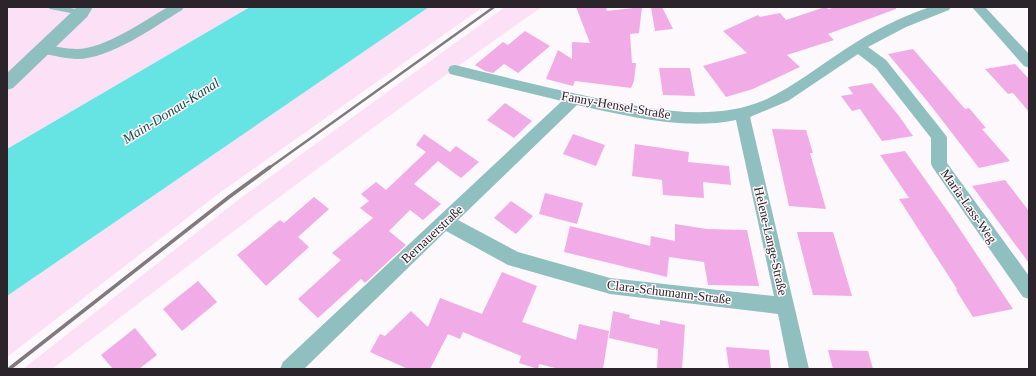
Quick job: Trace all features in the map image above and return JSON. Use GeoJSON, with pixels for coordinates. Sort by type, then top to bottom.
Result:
{"type":"FeatureCollection","features":[{"type":"Feature","properties":{"kind":"street"},"geometry":{"type":"LineString","coordinates":[[43,49],[76,54],[98,50],[110,46],[178,7]]}},
{"type":"Feature","properties":{"kind":"street","name":"Fanny-Hensel-Straße"},"geometry":{"type":"LineString","coordinates":[[455,70],[574,99],[636,111],[686,117],[716,117],[742,114],[771,103],[804,84],[859,46],[896,26],[945,7]]}},
{"type":"Feature","properties":{"kind":"street"},"geometry":{"type":"LineString","coordinates":[[978,7],[1029,64]]}},
{"type":"Feature","properties":{"kind":"street"},"geometry":{"type":"LineString","coordinates":[[7,83],[83,10]]}},
{"type":"Feature","properties":{"kind":"street","name":"Maria-Lass-Weg"},"geometry":{"type":"LineString","coordinates":[[859,46],[881,64],[939,137],[939,164],[1029,291]]}},
{"type":"Feature","properties":{"kind":"street","name":"Bernauerstraße"},"geometry":{"type":"LineString","coordinates":[[290,369],[574,99]]}},
{"type":"Feature","properties":{"kind":"street","name":"Helene-Lange-Straße"},"geometry":{"type":"LineString","coordinates":[[742,114],[799,369]]}},
{"type":"Feature","properties":{"kind":"street","name":"Clara-Schumann-Straße"},"geometry":{"type":"LineString","coordinates":[[445,222],[514,259],[610,286],[785,306]]}},
{"type":"Feature","properties":{"kind":"lane"},"geometry":{"type":"LineString","coordinates":[[50,7],[83,10]]}},
{"type":"Feature","properties":{"kind":"shaded area"},"geometry":{"type":"Polygon","coordinates":[[[7,7],[250,7],[7,149],[7,7]]]}},
{"type":"Feature","properties":{"kind":"shaded area"},"geometry":{"type":"Polygon","coordinates":[[[429,7],[483,7],[222,191],[7,357],[7,296],[429,7]]]}},
{"type":"Feature","properties":{"kind":"shaded area"},"geometry":{"type":"Polygon","coordinates":[[[505,7],[542,7],[356,140],[52,369],[23,369],[238,200],[505,7]]]}},
{"type":"Feature","properties":{"kind":"water","name":"Main-Donau-Kanal"},"geometry":{"type":"Polygon","coordinates":[[[250,7],[429,7],[7,296],[7,149],[250,7]]]}},
{"type":"Feature","properties":{"kind":"building"},"geometry":{"type":"Polygon","coordinates":[[[576,7],[606,7],[607,11],[642,7],[639,33],[630,34],[632,63],[636,63],[634,81],[631,88],[575,81],[573,86],[546,79],[558,50],[572,59],[572,42],[590,43],[576,7]]]}},
{"type":"Feature","properties":{"kind":"building"},"geometry":{"type":"Polygon","coordinates":[[[651,7],[662,7],[673,29],[655,31],[651,7]]]}},
{"type":"Feature","properties":{"kind":"building"},"geometry":{"type":"Polygon","coordinates":[[[825,7],[829,9],[835,7],[896,7],[896,9],[828,34],[834,40],[787,55],[800,67],[753,89],[726,97],[703,66],[747,53],[723,31],[758,15],[760,17],[780,13],[786,20],[825,7]]]}},
{"type":"Feature","properties":{"kind":"building"},"geometry":{"type":"Polygon","coordinates":[[[525,31],[550,46],[518,73],[504,64],[493,73],[485,71],[475,65],[503,42],[508,45],[525,31]]]}},
{"type":"Feature","properties":{"kind":"building"},"geometry":{"type":"Polygon","coordinates":[[[913,49],[965,109],[969,108],[986,128],[982,129],[1010,161],[979,168],[928,102],[888,54],[913,49]]]}},
{"type":"Feature","properties":{"kind":"building"},"geometry":{"type":"Polygon","coordinates":[[[1015,64],[1029,79],[1029,112],[1013,93],[1008,94],[985,69],[1015,64]]]}},
{"type":"Feature","properties":{"kind":"building"},"geometry":{"type":"Polygon","coordinates":[[[659,68],[690,68],[695,96],[663,95],[659,68]]]}},
{"type":"Feature","properties":{"kind":"building"},"geometry":{"type":"Polygon","coordinates":[[[872,83],[913,136],[882,141],[860,109],[852,111],[841,96],[853,94],[848,87],[872,83]]]}},
{"type":"Feature","properties":{"kind":"building"},"geometry":{"type":"Polygon","coordinates":[[[505,103],[532,121],[514,138],[487,120],[505,103]]]}},
{"type":"Feature","properties":{"kind":"building"},"geometry":{"type":"Polygon","coordinates":[[[772,129],[806,130],[813,153],[810,153],[826,209],[789,206],[772,129]]]}},
{"type":"Feature","properties":{"kind":"building"},"geometry":{"type":"Polygon","coordinates":[[[424,134],[450,152],[456,146],[479,162],[461,178],[438,161],[414,184],[441,204],[423,220],[410,210],[389,231],[406,245],[365,283],[361,279],[318,318],[298,299],[341,260],[332,253],[373,218],[360,208],[369,201],[361,194],[376,182],[386,190],[426,152],[416,145],[424,134]]]}},
{"type":"Feature","properties":{"kind":"building"},"geometry":{"type":"Polygon","coordinates":[[[573,134],[605,145],[596,166],[563,154],[573,134]]]}},
{"type":"Feature","properties":{"kind":"building"},"geometry":{"type":"Polygon","coordinates":[[[635,144],[689,152],[688,162],[729,166],[731,185],[703,182],[704,198],[663,195],[662,180],[632,176],[635,144]]]}},
{"type":"Feature","properties":{"kind":"building"},"geometry":{"type":"Polygon","coordinates":[[[905,151],[951,216],[1013,309],[973,317],[956,290],[957,289],[899,199],[909,198],[880,155],[905,151]]]}},
{"type":"Feature","properties":{"kind":"building"},"geometry":{"type":"Polygon","coordinates":[[[1005,180],[1029,211],[1029,263],[972,186],[1005,180]]]}},
{"type":"Feature","properties":{"kind":"building"},"geometry":{"type":"Polygon","coordinates":[[[545,193],[583,203],[577,224],[539,214],[545,193]]]}},
{"type":"Feature","properties":{"kind":"building"},"geometry":{"type":"Polygon","coordinates":[[[314,197],[329,209],[298,237],[309,247],[266,286],[237,255],[280,220],[284,223],[314,197]]]}},
{"type":"Feature","properties":{"kind":"building"},"geometry":{"type":"Polygon","coordinates":[[[511,201],[533,216],[516,234],[494,218],[511,201]]]}},
{"type":"Feature","properties":{"kind":"building"},"geometry":{"type":"Polygon","coordinates":[[[675,224],[707,229],[747,230],[759,286],[708,285],[704,262],[669,257],[667,277],[564,252],[570,226],[650,246],[651,236],[675,241],[675,224]]]}},
{"type":"Feature","properties":{"kind":"building"},"geometry":{"type":"Polygon","coordinates":[[[797,232],[833,232],[852,296],[813,295],[797,232]]]}},
{"type":"Feature","properties":{"kind":"building"},"geometry":{"type":"Polygon","coordinates":[[[502,272],[537,286],[522,322],[576,340],[579,324],[609,331],[603,369],[559,369],[539,364],[538,369],[519,363],[521,356],[463,332],[460,339],[448,334],[430,369],[408,369],[370,352],[380,334],[385,336],[411,311],[428,327],[440,298],[482,314],[502,272]]]}},
{"type":"Feature","properties":{"kind":"building"},"geometry":{"type":"Polygon","coordinates":[[[198,281],[217,302],[182,331],[163,309],[198,281]]]}},
{"type":"Feature","properties":{"kind":"building"},"geometry":{"type":"Polygon","coordinates":[[[613,311],[630,315],[629,318],[660,325],[660,320],[685,325],[682,369],[657,369],[658,349],[609,338],[613,311]]]}},
{"type":"Feature","properties":{"kind":"building"},"geometry":{"type":"Polygon","coordinates":[[[135,328],[157,355],[139,369],[113,369],[101,355],[135,328]]]}},
{"type":"Feature","properties":{"kind":"building"},"geometry":{"type":"Polygon","coordinates":[[[726,347],[769,350],[771,369],[729,369],[726,347]]]}},
{"type":"Feature","properties":{"kind":"building"},"geometry":{"type":"Polygon","coordinates":[[[828,350],[868,351],[873,369],[833,369],[828,350]]]}},
{"type":"Feature","properties":{"kind":"railway"},"geometry":{"type":"LineString","coordinates":[[269,168],[494,7]]}},
{"type":"Feature","properties":{"kind":"railway"},"geometry":{"type":"LineString","coordinates":[[9,369],[229,197],[270,167]]}}]}
